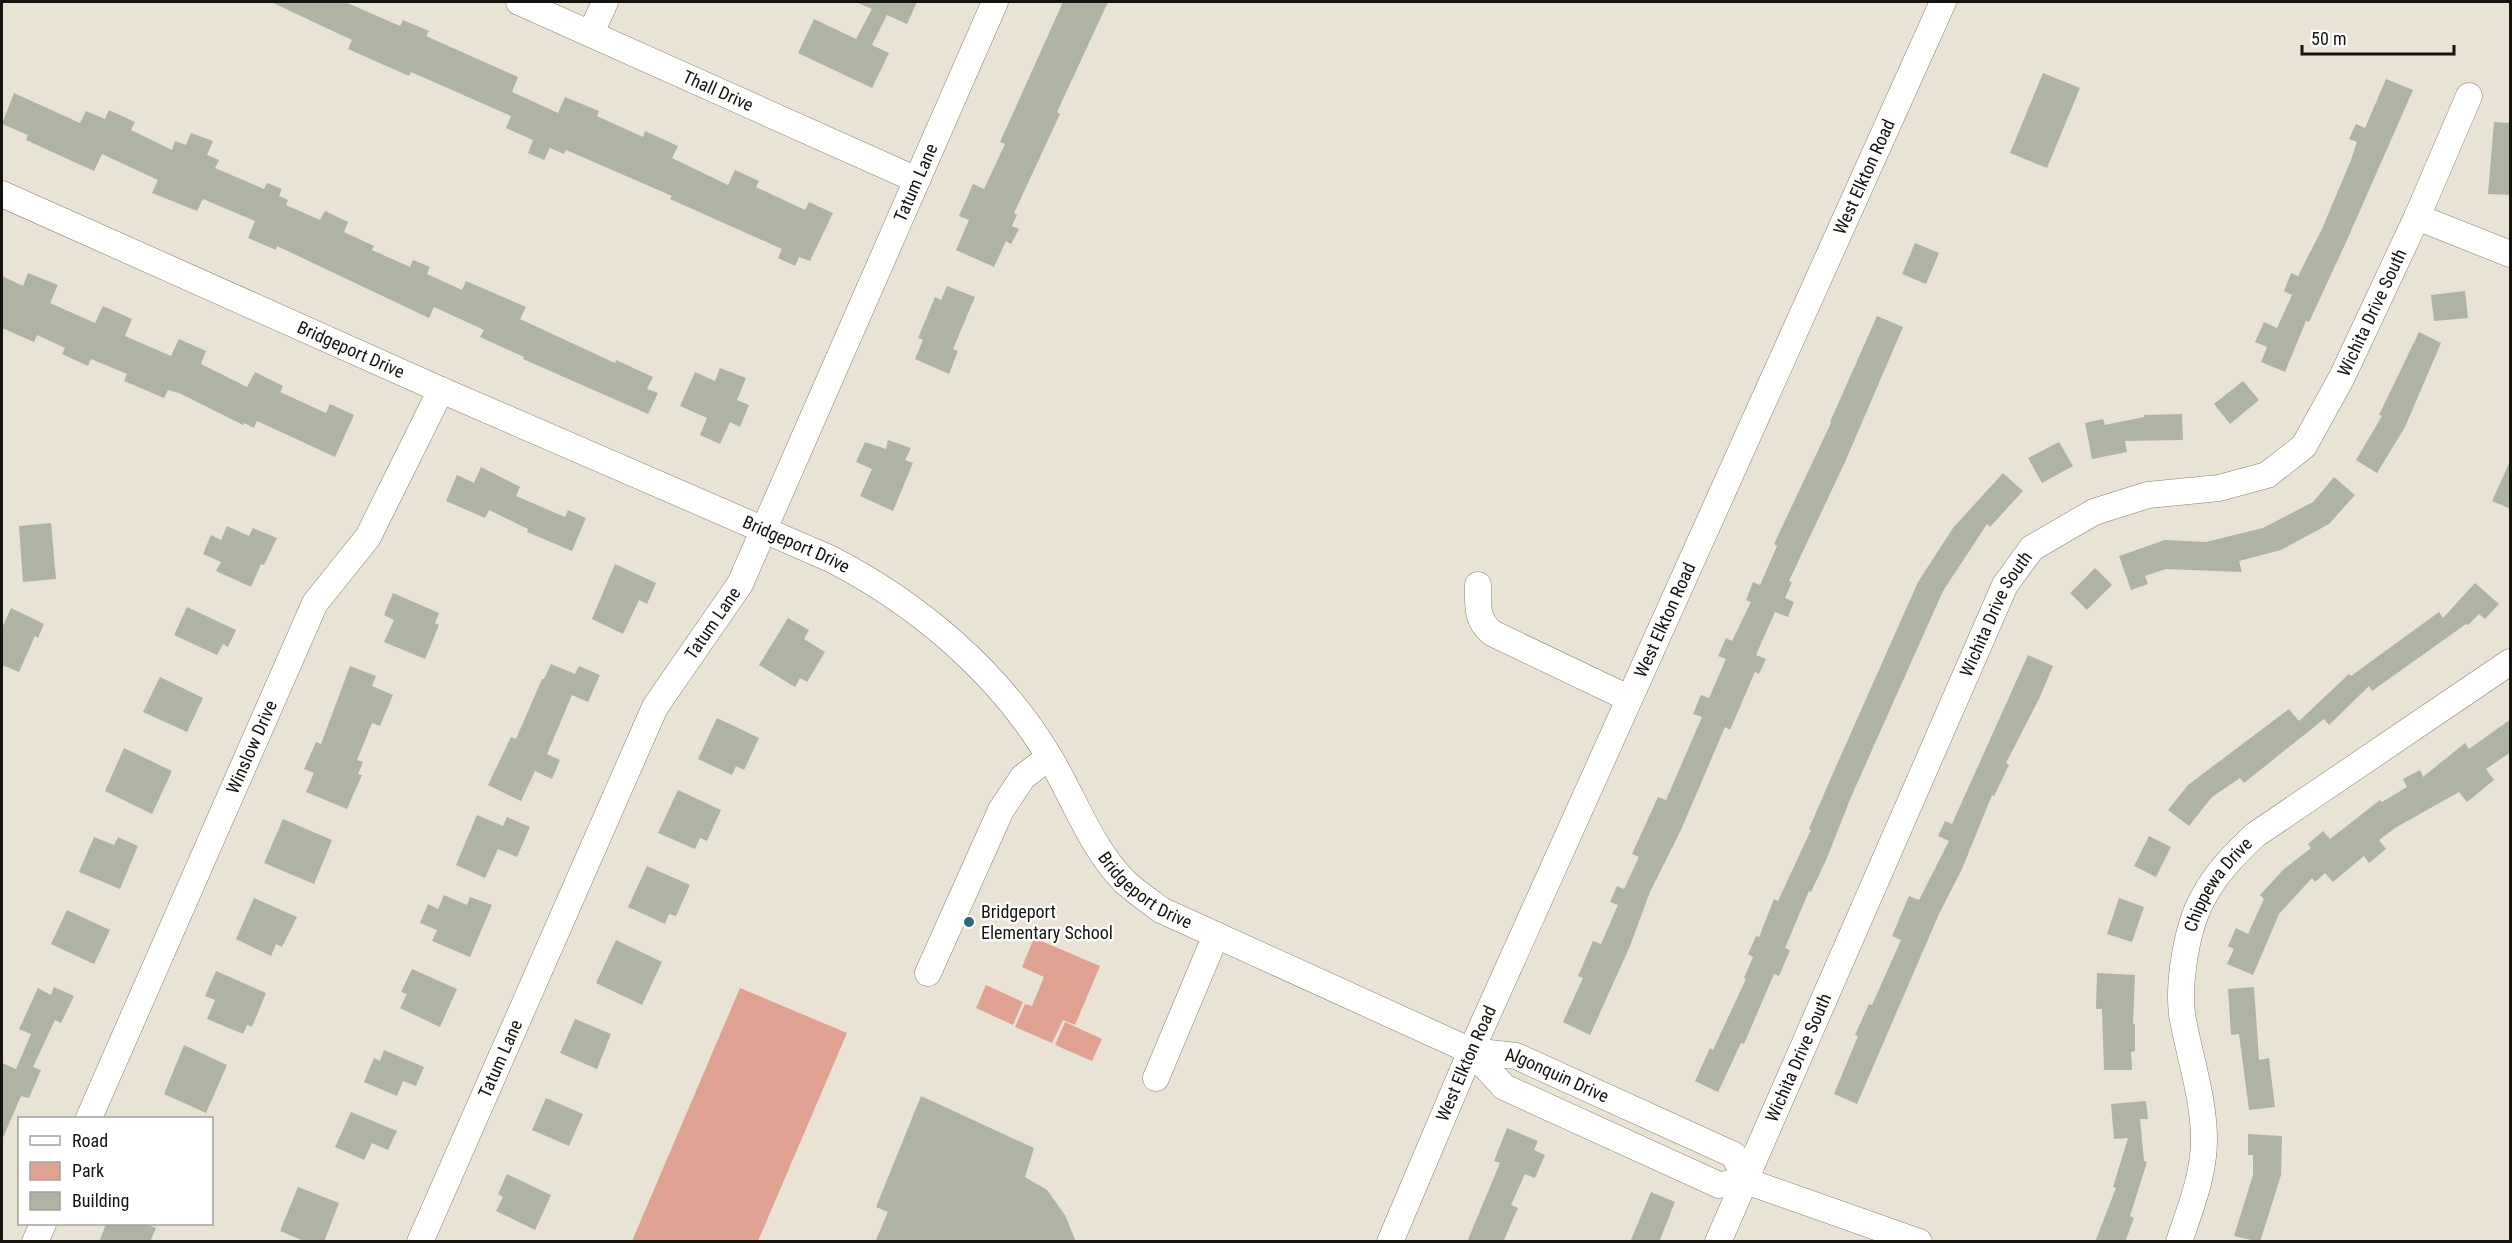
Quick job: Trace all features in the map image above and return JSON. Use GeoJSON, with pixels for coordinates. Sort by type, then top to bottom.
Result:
{"type":"FeatureCollection","features":[{"type":"Feature","properties":{"kind":"street","name":"Thall Drive"},"geometry":{"type":"LineString","coordinates":[[519,2],[917,180]]}},
{"type":"Feature","properties":{"kind":"street"},"geometry":{"type":"LineString","coordinates":[[591,33],[605,2]]}},
{"type":"Feature","properties":{"kind":"street","name":"Tatum Lane"},"geometry":{"type":"LineString","coordinates":[[420,1242],[655,707],[740,584],[995,2]]}},
{"type":"Feature","properties":{"kind":"street","name":"West Elkton Road"},"geometry":{"type":"LineString","coordinates":[[1390,1242],[1471,1051],[1628,698],[1943,2]]}},
{"type":"Feature","properties":{"kind":"street","name":"Wichita Drive South"},"geometry":{"type":"LineString","coordinates":[[1718,1242],[2006,585],[2032,548],[2094,512],[2148,495],[2219,488],[2267,475],[2304,446],[2342,377],[2417,217],[2469,96]]}},
{"type":"Feature","properties":{"kind":"street","name":"Bridgeport Drive"},"geometry":{"type":"LineString","coordinates":[[2,194],[441,390],[831,559],[873,581],[926,619],[971,659],[1010,701],[1049,757],[1097,845],[1125,882],[1161,910],[1471,1051]]}},
{"type":"Feature","properties":{"kind":"street"},"geometry":{"type":"LineString","coordinates":[[2417,217],[2511,254]]}},
{"type":"Feature","properties":{"kind":"street","name":"Winslow Drive"},"geometry":{"type":"LineString","coordinates":[[90,1117],[315,603],[368,537],[441,390]]}},
{"type":"Feature","properties":{"kind":"street"},"geometry":{"type":"LineString","coordinates":[[1478,585],[1479,617],[1483,627],[1628,698]]}},
{"type":"Feature","properties":{"kind":"street","name":"Chippewa Drive"},"geometry":{"type":"LineString","coordinates":[[2179,1242],[2198,1185],[2204,1141],[2201,1103],[2182,1012],[2182,968],[2202,899],[2224,865],[2255,835],[2511,662]]}},
{"type":"Feature","properties":{"kind":"street"},"geometry":{"type":"LineString","coordinates":[[928,973],[1001,810],[1023,777],[1049,757]]}},
{"type":"Feature","properties":{"kind":"street"},"geometry":{"type":"LineString","coordinates":[[1156,1078],[1216,934]]}},
{"type":"Feature","properties":{"kind":"street","name":"Algonquin Drive"},"geometry":{"type":"LineString","coordinates":[[1471,1051],[1516,1056],[1734,1155],[1746,1180]]}},
{"type":"Feature","properties":{"kind":"street"},"geometry":{"type":"LineString","coordinates":[[1746,1180],[1919,1242]]}},
{"type":"Feature","properties":{"kind":"street"},"geometry":{"type":"LineString","coordinates":[[35,1242],[43,1225]]}},
{"type":"Feature","properties":{"kind":"green space"},"geometry":{"type":"Polygon","coordinates":[[[1034,938],[1100,966],[1075,1025],[1063,1020],[1052,1043],[1015,1027],[1025,1004],[1032,1006],[1044,977],[1022,967],[1034,938]]]}},
{"type":"Feature","properties":{"kind":"green space"},"geometry":{"type":"Polygon","coordinates":[[[986,985],[1023,1002],[1013,1025],[976,1008],[986,985]]]}},
{"type":"Feature","properties":{"kind":"green space"},"geometry":{"type":"Polygon","coordinates":[[[740,988],[847,1033],[758,1241],[632,1241],[740,988]]]}},
{"type":"Feature","properties":{"kind":"green space"},"geometry":{"type":"Polygon","coordinates":[[[1065,1022],[1102,1039],[1092,1061],[1055,1045],[1065,1022]]]}},
{"type":"Feature","properties":{"kind":"building"},"geometry":{"type":"Polygon","coordinates":[[[271,2],[345,2],[400,26],[403,20],[429,31],[426,36],[518,77],[512,92],[558,113],[565,97],[599,111],[597,116],[643,137],[645,131],[678,146],[672,158],[728,185],[735,170],[759,181],[756,187],[805,210],[809,202],[833,213],[810,261],[799,257],[795,266],[778,258],[782,249],[670,199],[672,196],[566,150],[564,154],[550,148],[544,160],[528,153],[533,140],[506,128],[511,116],[411,72],[409,76],[348,49],[352,40],[271,2]]]}},
{"type":"Feature","properties":{"kind":"building"},"geometry":{"type":"Polygon","coordinates":[[[856,2],[917,2],[907,24],[887,15],[872,45],[889,53],[872,88],[798,53],[814,19],[856,39],[872,9],[856,2]]]}},
{"type":"Feature","properties":{"kind":"building"},"geometry":{"type":"Polygon","coordinates":[[[1063,2],[1108,2],[1057,112],[1060,114],[1014,213],[1017,215],[1012,226],[1019,229],[1011,244],[1006,241],[994,267],[956,250],[969,220],[959,216],[973,184],[984,189],[1005,144],[1000,142],[1063,2]]]}},
{"type":"Feature","properties":{"kind":"building"},"geometry":{"type":"Polygon","coordinates":[[[2043,73],[2080,88],[2047,168],[2010,153],[2043,73]]]}},
{"type":"Feature","properties":{"kind":"building"},"geometry":{"type":"Polygon","coordinates":[[[2386,79],[2413,90],[2347,240],[2309,322],[2306,321],[2285,372],[2261,362],[2267,347],[2255,342],[2264,322],[2277,328],[2292,295],[2284,291],[2291,273],[2298,276],[2322,229],[2351,160],[2357,142],[2349,139],[2356,124],[2365,128],[2386,79]]]}},
{"type":"Feature","properties":{"kind":"building"},"geometry":{"type":"Polygon","coordinates":[[[14,93],[80,123],[86,111],[105,119],[109,110],[135,122],[131,130],[172,150],[175,141],[186,145],[191,133],[213,141],[207,155],[219,160],[215,168],[264,189],[267,183],[282,189],[279,196],[288,200],[286,205],[320,220],[325,211],[348,222],[344,232],[374,246],[372,250],[410,267],[413,260],[430,267],[427,274],[462,290],[466,281],[526,307],[520,319],[615,363],[616,360],[653,377],[647,389],[658,393],[648,414],[523,359],[524,357],[480,337],[484,330],[434,307],[429,318],[277,246],[276,250],[248,238],[255,221],[203,199],[197,211],[152,193],[158,180],[102,154],[94,171],[26,140],[28,135],[2,124],[14,93]]]}},
{"type":"Feature","properties":{"kind":"building"},"geometry":{"type":"Polygon","coordinates":[[[2494,122],[2511,123],[2511,195],[2488,194],[2494,122]]]}},
{"type":"Feature","properties":{"kind":"building"},"geometry":{"type":"Polygon","coordinates":[[[1915,243],[1939,253],[1926,284],[1902,274],[1915,243]]]}},
{"type":"Feature","properties":{"kind":"building"},"geometry":{"type":"Polygon","coordinates":[[[28,273],[58,285],[50,303],[95,323],[103,306],[132,319],[125,336],[171,356],[179,339],[206,351],[201,364],[247,387],[255,372],[283,386],[280,392],[326,413],[330,404],[354,415],[335,457],[257,421],[254,428],[244,423],[243,425],[179,393],[168,390],[164,398],[124,381],[127,374],[91,359],[88,366],[62,354],[65,348],[37,335],[34,342],[2,328],[2,276],[23,286],[28,273]]]}},
{"type":"Feature","properties":{"kind":"building"},"geometry":{"type":"Polygon","coordinates":[[[947,286],[975,297],[953,349],[958,351],[949,374],[915,359],[923,340],[918,338],[935,297],[941,300],[947,286]]]}},
{"type":"Feature","properties":{"kind":"building"},"geometry":{"type":"Polygon","coordinates":[[[2465,291],[2468,318],[2434,321],[2431,295],[2465,291]]]}},
{"type":"Feature","properties":{"kind":"building"},"geometry":{"type":"Polygon","coordinates":[[[1877,316],[1903,327],[1845,462],[1789,581],[1792,582],[1785,598],[1794,602],[1788,617],[1775,612],[1756,655],[1766,659],[1759,674],[1755,672],[1730,730],[1725,727],[1681,830],[1650,892],[1630,946],[1590,1035],[1563,1022],[1583,978],[1578,976],[1593,941],[1601,944],[1618,905],[1610,902],[1617,886],[1624,889],[1639,857],[1632,854],[1658,797],[1666,800],[1702,717],[1693,714],[1701,695],[1709,698],[1726,659],[1718,656],[1726,638],[1732,641],[1751,602],[1746,600],[1753,582],[1760,585],[1777,546],[1774,544],[1831,423],[1877,316]]]}},
{"type":"Feature","properties":{"kind":"building"},"geometry":{"type":"Polygon","coordinates":[[[2419,332],[2441,343],[2405,427],[2377,473],[2356,460],[2382,416],[2379,415],[2419,332]]]}},
{"type":"Feature","properties":{"kind":"building"},"geometry":{"type":"Polygon","coordinates":[[[720,368],[746,378],[737,400],[749,405],[740,427],[730,422],[720,444],[700,435],[707,418],[680,406],[695,372],[715,381],[720,368]]]}},
{"type":"Feature","properties":{"kind":"building"},"geometry":{"type":"Polygon","coordinates":[[[2243,381],[2259,400],[2230,424],[2214,404],[2243,381]]]}},
{"type":"Feature","properties":{"kind":"building"},"geometry":{"type":"Polygon","coordinates":[[[2182,414],[2183,440],[2125,441],[2127,452],[2092,459],[2085,423],[2103,419],[2105,425],[2144,417],[2144,415],[2182,414]]]}},
{"type":"Feature","properties":{"kind":"building"},"geometry":{"type":"Polygon","coordinates":[[[888,440],[911,448],[905,460],[913,463],[893,511],[860,496],[872,469],[856,462],[865,442],[886,449],[888,440]]]}},
{"type":"Feature","properties":{"kind":"building"},"geometry":{"type":"Polygon","coordinates":[[[2059,442],[2073,466],[2042,483],[2028,458],[2059,442]]]}},
{"type":"Feature","properties":{"kind":"building"},"geometry":{"type":"Polygon","coordinates":[[[2511,459],[2511,509],[2492,501],[2511,459]]]}},
{"type":"Feature","properties":{"kind":"building"},"geometry":{"type":"Polygon","coordinates":[[[481,467],[520,487],[516,496],[565,517],[568,510],[586,518],[572,551],[527,532],[528,529],[489,510],[485,518],[446,501],[457,475],[474,483],[481,467]]]}},
{"type":"Feature","properties":{"kind":"building"},"geometry":{"type":"Polygon","coordinates":[[[2003,473],[2023,491],[1990,527],[1987,524],[1943,591],[1851,797],[1827,858],[1811,892],[1809,891],[1785,948],[1790,950],[1779,976],[1774,974],[1744,1044],[1741,1043],[1718,1092],[1695,1081],[1710,1048],[1713,1050],[1746,979],[1744,978],[1753,957],[1748,954],[1756,936],[1759,937],[1774,899],[1778,901],[1811,830],[1809,829],[1830,780],[1918,582],[1953,528],[2003,473]]]}},
{"type":"Feature","properties":{"kind":"building"},"geometry":{"type":"Polygon","coordinates":[[[2334,477],[2355,495],[2329,524],[2281,550],[2239,561],[2242,572],[2166,569],[2145,576],[2148,584],[2131,590],[2119,556],[2165,540],[2206,542],[2263,528],[2313,502],[2334,477]]]}},
{"type":"Feature","properties":{"kind":"building"},"geometry":{"type":"Polygon","coordinates":[[[51,523],[56,579],[23,582],[19,526],[51,523]]]}},
{"type":"Feature","properties":{"kind":"building"},"geometry":{"type":"Polygon","coordinates":[[[227,526],[249,536],[253,528],[277,538],[264,565],[261,564],[251,587],[216,571],[221,562],[203,554],[211,535],[221,540],[227,526]]]}},
{"type":"Feature","properties":{"kind":"building"},"geometry":{"type":"Polygon","coordinates":[[[615,564],[656,583],[647,604],[639,600],[623,634],[592,619],[615,564]]]}},
{"type":"Feature","properties":{"kind":"building"},"geometry":{"type":"Polygon","coordinates":[[[2095,568],[2112,585],[2087,610],[2070,593],[2095,568]]]}},
{"type":"Feature","properties":{"kind":"building"},"geometry":{"type":"Polygon","coordinates":[[[2475,583],[2499,604],[2485,619],[2479,614],[2468,625],[2466,624],[2372,691],[2369,686],[2329,725],[2324,719],[2244,783],[2240,778],[2212,797],[2189,826],[2168,810],[2188,785],[2289,709],[2299,721],[2349,674],[2351,676],[2439,612],[2443,618],[2475,583]]]}},
{"type":"Feature","properties":{"kind":"building"},"geometry":{"type":"Polygon","coordinates":[[[393,593],[439,613],[435,623],[439,625],[425,659],[384,642],[394,620],[384,615],[393,593]]]}},
{"type":"Feature","properties":{"kind":"building"},"geometry":{"type":"Polygon","coordinates":[[[187,607],[236,630],[228,647],[223,644],[217,655],[174,635],[187,607]]]}},
{"type":"Feature","properties":{"kind":"building"},"geometry":{"type":"Polygon","coordinates":[[[11,608],[44,624],[38,638],[35,636],[19,672],[2,665],[2,628],[11,608]]]}},
{"type":"Feature","properties":{"kind":"building"},"geometry":{"type":"Polygon","coordinates":[[[788,618],[809,630],[804,639],[825,652],[807,682],[800,678],[795,687],[759,665],[788,618]]]}},
{"type":"Feature","properties":{"kind":"building"},"geometry":{"type":"Polygon","coordinates":[[[2028,655],[2053,666],[2006,763],[2009,765],[1994,796],[1992,795],[1962,869],[1939,914],[1857,1104],[1834,1094],[1858,1036],[1855,1035],[1869,1004],[1872,1005],[1901,940],[1892,936],[1909,896],[1919,900],[1949,841],[1938,836],[1945,821],[1952,824],[2028,655]]]}},
{"type":"Feature","properties":{"kind":"building"},"geometry":{"type":"Polygon","coordinates":[[[551,664],[575,674],[579,666],[600,675],[588,702],[572,695],[547,754],[560,760],[552,779],[535,771],[521,801],[488,785],[511,737],[516,739],[542,679],[551,664]]]}},
{"type":"Feature","properties":{"kind":"building"},"geometry":{"type":"Polygon","coordinates":[[[350,666],[376,676],[372,686],[393,695],[380,726],[372,723],[357,760],[363,762],[358,774],[362,775],[347,809],[306,792],[314,773],[304,769],[316,742],[321,744],[350,666]]]}},
{"type":"Feature","properties":{"kind":"building"},"geometry":{"type":"Polygon","coordinates":[[[160,677],[203,698],[187,732],[143,712],[160,677]]]}},
{"type":"Feature","properties":{"kind":"building"},"geometry":{"type":"Polygon","coordinates":[[[717,718],[759,738],[744,770],[736,766],[732,775],[698,759],[717,718]]]}},
{"type":"Feature","properties":{"kind":"building"},"geometry":{"type":"Polygon","coordinates":[[[2511,719],[2511,752],[2486,769],[2494,780],[2467,802],[2459,792],[2395,828],[2379,840],[2386,849],[2369,863],[2364,856],[2333,882],[2325,873],[2315,882],[2312,878],[2279,914],[2253,975],[2227,964],[2234,949],[2228,946],[2236,928],[2248,934],[2264,899],[2260,895],[2284,869],[2311,848],[2308,844],[2323,831],[2330,839],[2380,800],[2382,802],[2407,787],[2403,779],[2420,770],[2423,777],[2465,743],[2469,749],[2511,719]]]}},
{"type":"Feature","properties":{"kind":"building"},"geometry":{"type":"Polygon","coordinates":[[[124,748],[172,771],[152,814],[105,791],[124,748]]]}},
{"type":"Feature","properties":{"kind":"building"},"geometry":{"type":"Polygon","coordinates":[[[678,790],[721,810],[707,841],[700,838],[695,849],[658,833],[678,790]]]}},
{"type":"Feature","properties":{"kind":"building"},"geometry":{"type":"Polygon","coordinates":[[[477,815],[503,826],[507,817],[530,827],[517,857],[498,849],[485,878],[456,865],[477,815]]]}},
{"type":"Feature","properties":{"kind":"building"},"geometry":{"type":"Polygon","coordinates":[[[283,819],[332,840],[314,884],[264,863],[283,819]]]}},
{"type":"Feature","properties":{"kind":"building"},"geometry":{"type":"Polygon","coordinates":[[[2149,836],[2171,847],[2156,877],[2134,866],[2149,836]]]}},
{"type":"Feature","properties":{"kind":"building"},"geometry":{"type":"Polygon","coordinates":[[[94,837],[114,845],[118,837],[138,846],[120,889],[79,872],[94,837]]]}},
{"type":"Feature","properties":{"kind":"building"},"geometry":{"type":"Polygon","coordinates":[[[647,866],[690,885],[676,916],[669,914],[665,924],[628,907],[647,866]]]}},
{"type":"Feature","properties":{"kind":"building"},"geometry":{"type":"Polygon","coordinates":[[[444,895],[467,905],[470,897],[492,905],[470,957],[432,941],[437,930],[420,923],[428,904],[438,909],[444,895]]]}},
{"type":"Feature","properties":{"kind":"building"},"geometry":{"type":"Polygon","coordinates":[[[254,898],[297,917],[282,947],[276,944],[271,956],[236,939],[254,898]]]}},
{"type":"Feature","properties":{"kind":"building"},"geometry":{"type":"Polygon","coordinates":[[[2119,898],[2144,907],[2132,942],[2107,934],[2119,898]]]}},
{"type":"Feature","properties":{"kind":"building"},"geometry":{"type":"Polygon","coordinates":[[[67,910],[110,930],[94,964],[51,944],[67,910]]]}},
{"type":"Feature","properties":{"kind":"building"},"geometry":{"type":"Polygon","coordinates":[[[616,940],[662,962],[642,1005],[596,983],[616,940]]]}},
{"type":"Feature","properties":{"kind":"building"},"geometry":{"type":"Polygon","coordinates":[[[412,969],[457,989],[440,1027],[400,1008],[407,994],[401,992],[412,969]]]}},
{"type":"Feature","properties":{"kind":"building"},"geometry":{"type":"Polygon","coordinates":[[[216,971],[266,993],[252,1027],[247,1025],[243,1034],[207,1019],[215,1000],[205,996],[216,971]]]}},
{"type":"Feature","properties":{"kind":"building"},"geometry":{"type":"Polygon","coordinates":[[[2097,973],[2135,975],[2133,1024],[2135,1024],[2135,1051],[2131,1052],[2132,1070],[2104,1070],[2102,1009],[2096,1009],[2097,973]]]}},
{"type":"Feature","properties":{"kind":"building"},"geometry":{"type":"Polygon","coordinates":[[[54,987],[74,996],[61,1023],[55,1020],[33,1067],[41,1070],[29,1098],[21,1096],[2,1140],[2,1063],[16,1069],[31,1034],[19,1029],[38,988],[51,995],[54,987]]]}},
{"type":"Feature","properties":{"kind":"building"},"geometry":{"type":"Polygon","coordinates":[[[2254,987],[2259,1060],[2269,1058],[2275,1107],[2249,1110],[2239,1034],[2231,1035],[2228,989],[2254,987]]]}},
{"type":"Feature","properties":{"kind":"building"},"geometry":{"type":"Polygon","coordinates":[[[575,1019],[611,1034],[597,1069],[560,1053],[575,1019]]]}},
{"type":"Feature","properties":{"kind":"building"},"geometry":{"type":"Polygon","coordinates":[[[184,1045],[227,1065],[206,1113],[164,1094],[184,1045]]]}},
{"type":"Feature","properties":{"kind":"building"},"geometry":{"type":"Polygon","coordinates":[[[384,1050],[424,1067],[416,1086],[403,1081],[397,1096],[364,1082],[374,1058],[380,1061],[384,1050]]]}},
{"type":"Feature","properties":{"kind":"building"},"geometry":{"type":"Polygon","coordinates":[[[921,1096],[1034,1148],[1025,1177],[1047,1190],[1065,1215],[1076,1242],[875,1242],[888,1212],[876,1207],[921,1096]]]}},
{"type":"Feature","properties":{"kind":"building"},"geometry":{"type":"Polygon","coordinates":[[[546,1098],[583,1114],[569,1146],[532,1130],[546,1098]]]}},
{"type":"Feature","properties":{"kind":"building"},"geometry":{"type":"Polygon","coordinates":[[[2146,1101],[2148,1119],[2140,1119],[2144,1161],[2147,1162],[2130,1216],[2134,1218],[2125,1242],[2095,1242],[2116,1188],[2113,1187],[2128,1138],[2114,1139],[2111,1104],[2146,1101]]]}},
{"type":"Feature","properties":{"kind":"building"},"geometry":{"type":"Polygon","coordinates":[[[351,1112],[397,1131],[388,1150],[372,1143],[364,1160],[335,1147],[351,1112]]]}},
{"type":"Feature","properties":{"kind":"building"},"geometry":{"type":"Polygon","coordinates":[[[1507,1128],[1538,1141],[1534,1150],[1545,1155],[1535,1178],[1525,1174],[1511,1205],[1518,1208],[1503,1242],[1467,1242],[1500,1163],[1494,1161],[1507,1128]]]}},
{"type":"Feature","properties":{"kind":"building"},"geometry":{"type":"Polygon","coordinates":[[[2248,1134],[2282,1136],[2281,1175],[2260,1242],[2234,1236],[2253,1175],[2253,1155],[2248,1155],[2248,1134]]]}},
{"type":"Feature","properties":{"kind":"building"},"geometry":{"type":"Polygon","coordinates":[[[507,1174],[551,1195],[535,1230],[496,1211],[503,1197],[498,1194],[507,1174]]]}},
{"type":"Feature","properties":{"kind":"building"},"geometry":{"type":"Polygon","coordinates":[[[298,1187],[339,1203],[324,1242],[306,1242],[280,1231],[298,1187]]]}},
{"type":"Feature","properties":{"kind":"building"},"geometry":{"type":"Polygon","coordinates":[[[1651,1192],[1675,1202],[1659,1242],[1630,1242],[1651,1192]]]}},
{"type":"Feature","properties":{"kind":"building"},"geometry":{"type":"Polygon","coordinates":[[[106,1225],[148,1225],[156,1228],[150,1242],[99,1242],[106,1225]]]}},
{"type":"Feature","properties":{"kind":"place","name":"Bridgeport Elementary School"},"geometry":{"type":"Point","coordinates":[969,922]}}]}
